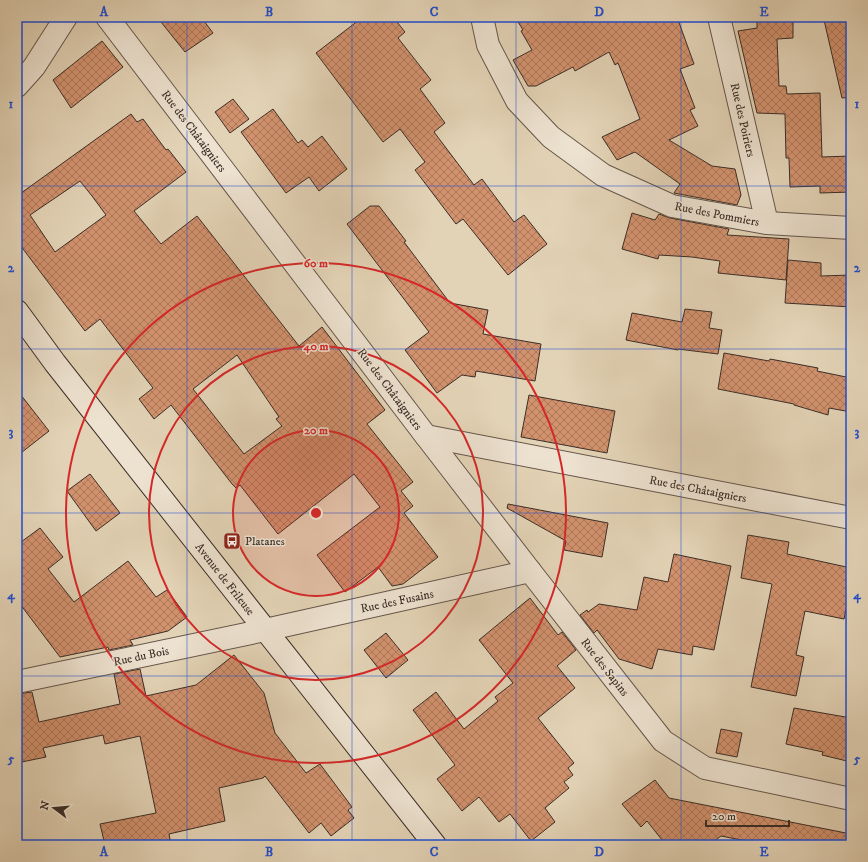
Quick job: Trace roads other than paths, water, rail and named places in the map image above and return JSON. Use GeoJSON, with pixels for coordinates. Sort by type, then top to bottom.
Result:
{"type":"FeatureCollection","features":[{"type":"Feature","properties":{"kind":"street"},"geometry":{"type":"LineString","coordinates":[[17,86],[34,68],[66,17]]}},
{"type":"Feature","properties":{"kind":"street","name":"Rue des Châtaigniers"},"geometry":{"type":"LineString","coordinates":[[107,17],[426,436],[851,518]]}},
{"type":"Feature","properties":{"kind":"street","name":"Rue des Pommiers"},"geometry":{"type":"LineString","coordinates":[[482,17],[488,45],[517,101],[551,137],[603,175],[672,206],[767,223],[851,228]]}},
{"type":"Feature","properties":{"kind":"street","name":"Rue des Poiriers"},"geometry":{"type":"LineString","coordinates":[[720,17],[767,223]]}},
{"type":"Feature","properties":{"kind":"street","name":"Avenue de Frileuse"},"geometry":{"type":"LineString","coordinates":[[17,311],[55,363],[435,845]]}},
{"type":"Feature","properties":{"kind":"street","name":"Rue des Sapins"},"geometry":{"type":"LineString","coordinates":[[426,436],[663,741],[705,768],[851,799]]}},
{"type":"Feature","properties":{"kind":"street","name":"Rue des Fusains"},"geometry":{"type":"LineString","coordinates":[[265,630],[530,571]]}},
{"type":"Feature","properties":{"kind":"street","name":"Rue du Bois"},"geometry":{"type":"LineString","coordinates":[[17,682],[265,630]]}},
{"type":"Feature","properties":{"kind":"place","name":"Platanes"},"geometry":{"type":"Point","coordinates":[232,541]}}]}
